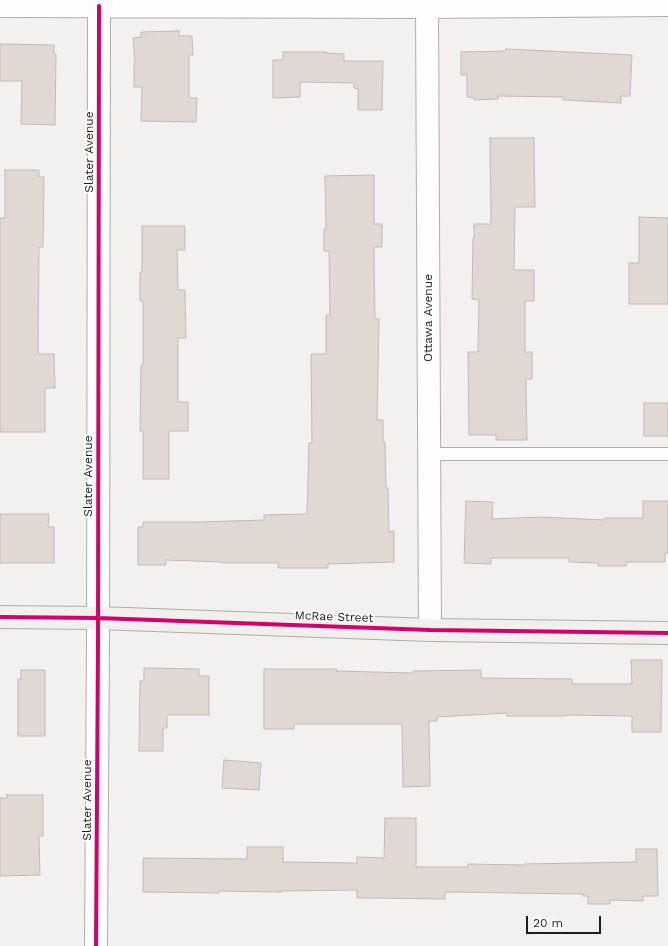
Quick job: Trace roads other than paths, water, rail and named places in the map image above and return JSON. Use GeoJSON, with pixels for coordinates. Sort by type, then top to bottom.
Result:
{"type":"FeatureCollection","features":[{"type":"Feature","properties":{"kind":"street"},"geometry":{"type":"LineString","coordinates":[[0,6],[52,3],[99,6],[427,7],[668,4]]}},
{"type":"Feature","properties":{"kind":"street","name":"Slater Avenue"},"geometry":{"type":"LineString","coordinates":[[96,946],[99,6]]}},
{"type":"Feature","properties":{"kind":"street","name":"Ottawa Avenue"},"geometry":{"type":"LineString","coordinates":[[427,7],[430,630]]}},
{"type":"Feature","properties":{"kind":"street","name":"McRae Street"},"geometry":{"type":"LineString","coordinates":[[0,617],[98,618],[430,630],[668,633]]}},
{"type":"Feature","properties":{"kind":"lane"},"geometry":{"type":"LineString","coordinates":[[429,454],[668,454]]}}]}
